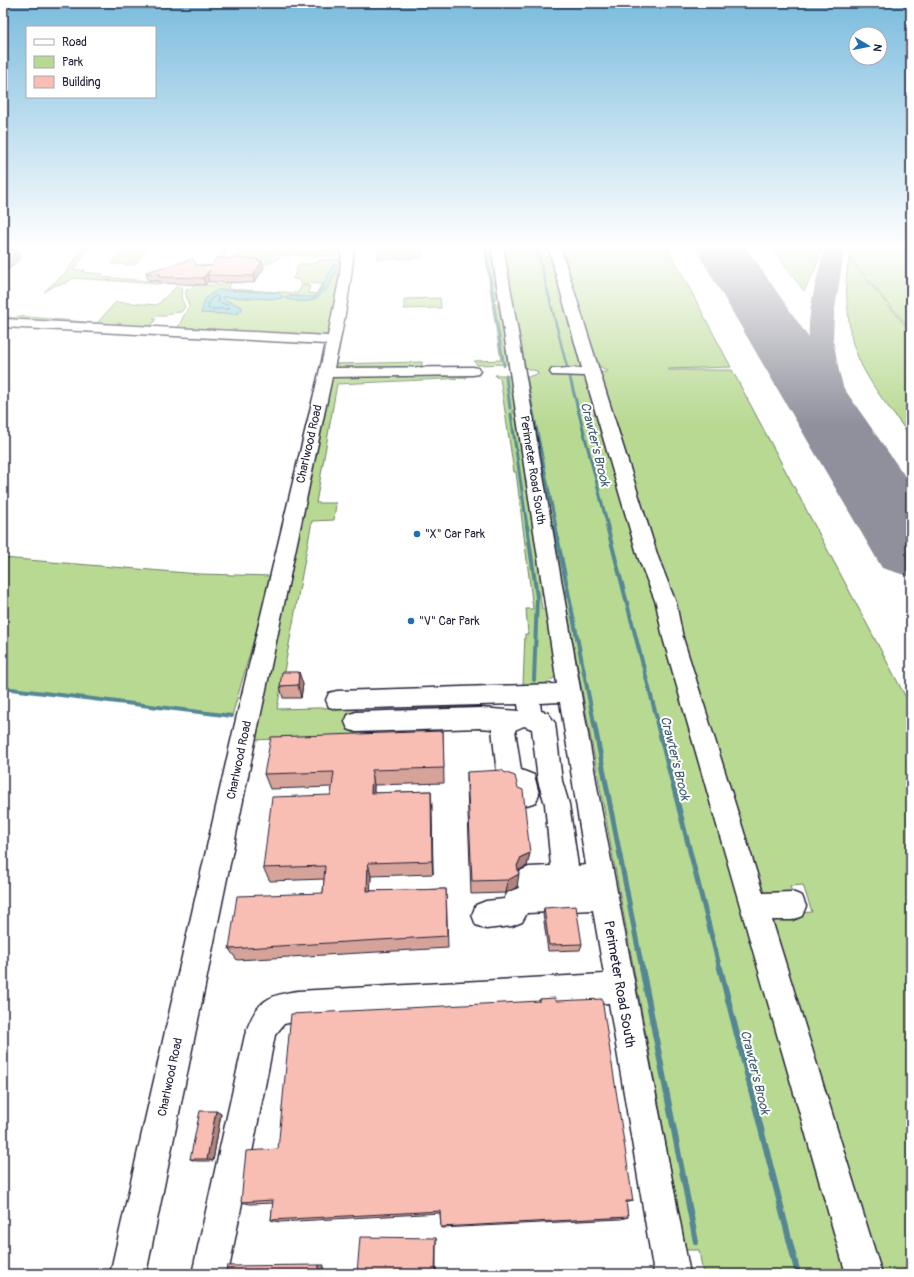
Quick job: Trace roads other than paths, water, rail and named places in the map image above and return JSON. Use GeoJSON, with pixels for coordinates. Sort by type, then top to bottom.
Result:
{"type":"FeatureCollection","features":[{"type":"Feature","properties":{"kind":"street","name":"Charlwood Road"},"geometry":{"type":"LineString","coordinates":[[128,1274],[241,747],[341,306]]}},
{"type":"Feature","properties":{"kind":"street","name":"Perimeter Road South"},"geometry":{"type":"LineString","coordinates":[[507,306],[586,792],[672,1274]]}},
{"type":"Feature","properties":{"kind":"street"},"geometry":{"type":"LineString","coordinates":[[563,306],[573,372],[666,603],[674,638],[864,1274]]}},
{"type":"Feature","properties":{"kind":"street"},"geometry":{"type":"LineString","coordinates":[[3,323],[332,340]]}},
{"type":"Feature","properties":{"kind":"street"},"geometry":{"type":"LineString","coordinates":[[325,373],[473,371]]}},
{"type":"Feature","properties":{"kind":"street"},"geometry":{"type":"LineString","coordinates":[[337,700],[570,693]]}},
{"type":"Feature","properties":{"kind":"street"},"geometry":{"type":"LineString","coordinates":[[528,694],[531,719]]}},
{"type":"Feature","properties":{"kind":"street"},"geometry":{"type":"LineString","coordinates":[[356,722],[480,718],[502,720],[538,719],[543,724],[550,781],[557,804],[566,878]]}},
{"type":"Feature","properties":{"kind":"street"},"geometry":{"type":"LineString","coordinates":[[502,720],[509,774],[512,778],[525,783],[524,794],[586,792]]}},
{"type":"Feature","properties":{"kind":"street"},"geometry":{"type":"LineString","coordinates":[[529,880],[566,878],[603,887]]}},
{"type":"Feature","properties":{"kind":"street"},"geometry":{"type":"LineString","coordinates":[[486,914],[512,912],[518,902],[523,900],[603,887]]}},
{"type":"Feature","properties":{"kind":"street"},"geometry":{"type":"LineString","coordinates":[[754,907],[792,906]]}},
{"type":"Feature","properties":{"kind":"street"},"geometry":{"type":"LineString","coordinates":[[210,1274],[260,1035],[267,1018],[274,1012],[284,1008],[298,1006],[621,988]]}},
{"type":"Feature","properties":{"kind":"water"},"geometry":{"type":"Polygon","coordinates":[[[203,306],[239,306],[242,307],[242,311],[234,314],[201,313],[203,306]]]}},
{"type":"Feature","properties":{"kind":"waterway"},"geometry":{"type":"LineString","coordinates":[[494,306],[504,366]]}},
{"type":"Feature","properties":{"kind":"waterway"},"geometry":{"type":"LineString","coordinates":[[513,306],[525,369]]}},
{"type":"Feature","properties":{"kind":"waterway","name":"Crawter's Brook"},"geometry":{"type":"LineString","coordinates":[[551,306],[568,371]]}},
{"type":"Feature","properties":{"kind":"waterway","name":"Crawter's Brook"},"geometry":{"type":"LineString","coordinates":[[568,370],[608,527]]}},
{"type":"Feature","properties":{"kind":"waterway"},"geometry":{"type":"LineString","coordinates":[[506,377],[510,408]]}},
{"type":"Feature","properties":{"kind":"waterway"},"geometry":{"type":"LineString","coordinates":[[526,377],[556,527]]}},
{"type":"Feature","properties":{"kind":"waterway"},"geometry":{"type":"LineString","coordinates":[[511,414],[527,527]]}},
{"type":"Feature","properties":{"kind":"waterway"},"geometry":{"type":"LineString","coordinates":[[527,526],[537,597],[534,680]]}},
{"type":"Feature","properties":{"kind":"waterway"},"geometry":{"type":"LineString","coordinates":[[555,526],[594,723]]}},
{"type":"Feature","properties":{"kind":"waterway","name":"Crawter's Brook"},"geometry":{"type":"LineString","coordinates":[[607,526],[658,723]]}},
{"type":"Feature","properties":{"kind":"waterway"},"geometry":{"type":"LineString","coordinates":[[3,688],[232,716]]}},
{"type":"Feature","properties":{"kind":"waterway"},"geometry":{"type":"LineString","coordinates":[[594,722],[642,969]]}},
{"type":"Feature","properties":{"kind":"waterway","name":"Crawter's Brook"},"geometry":{"type":"LineString","coordinates":[[657,722],[720,969]]}},
{"type":"Feature","properties":{"kind":"waterway"},"geometry":{"type":"LineString","coordinates":[[642,968],[696,1242]]}},
{"type":"Feature","properties":{"kind":"waterway","name":"Crawter's Brook"},"geometry":{"type":"LineString","coordinates":[[720,968],[798,1274]]}},
{"type":"Feature","properties":{"kind":"place","name":"\"X\" Car Park"},"geometry":{"type":"Point","coordinates":[417,534]}},
{"type":"Feature","properties":{"kind":"place","name":"\"V\" Car Park"},"geometry":{"type":"Point","coordinates":[411,621]}}]}
